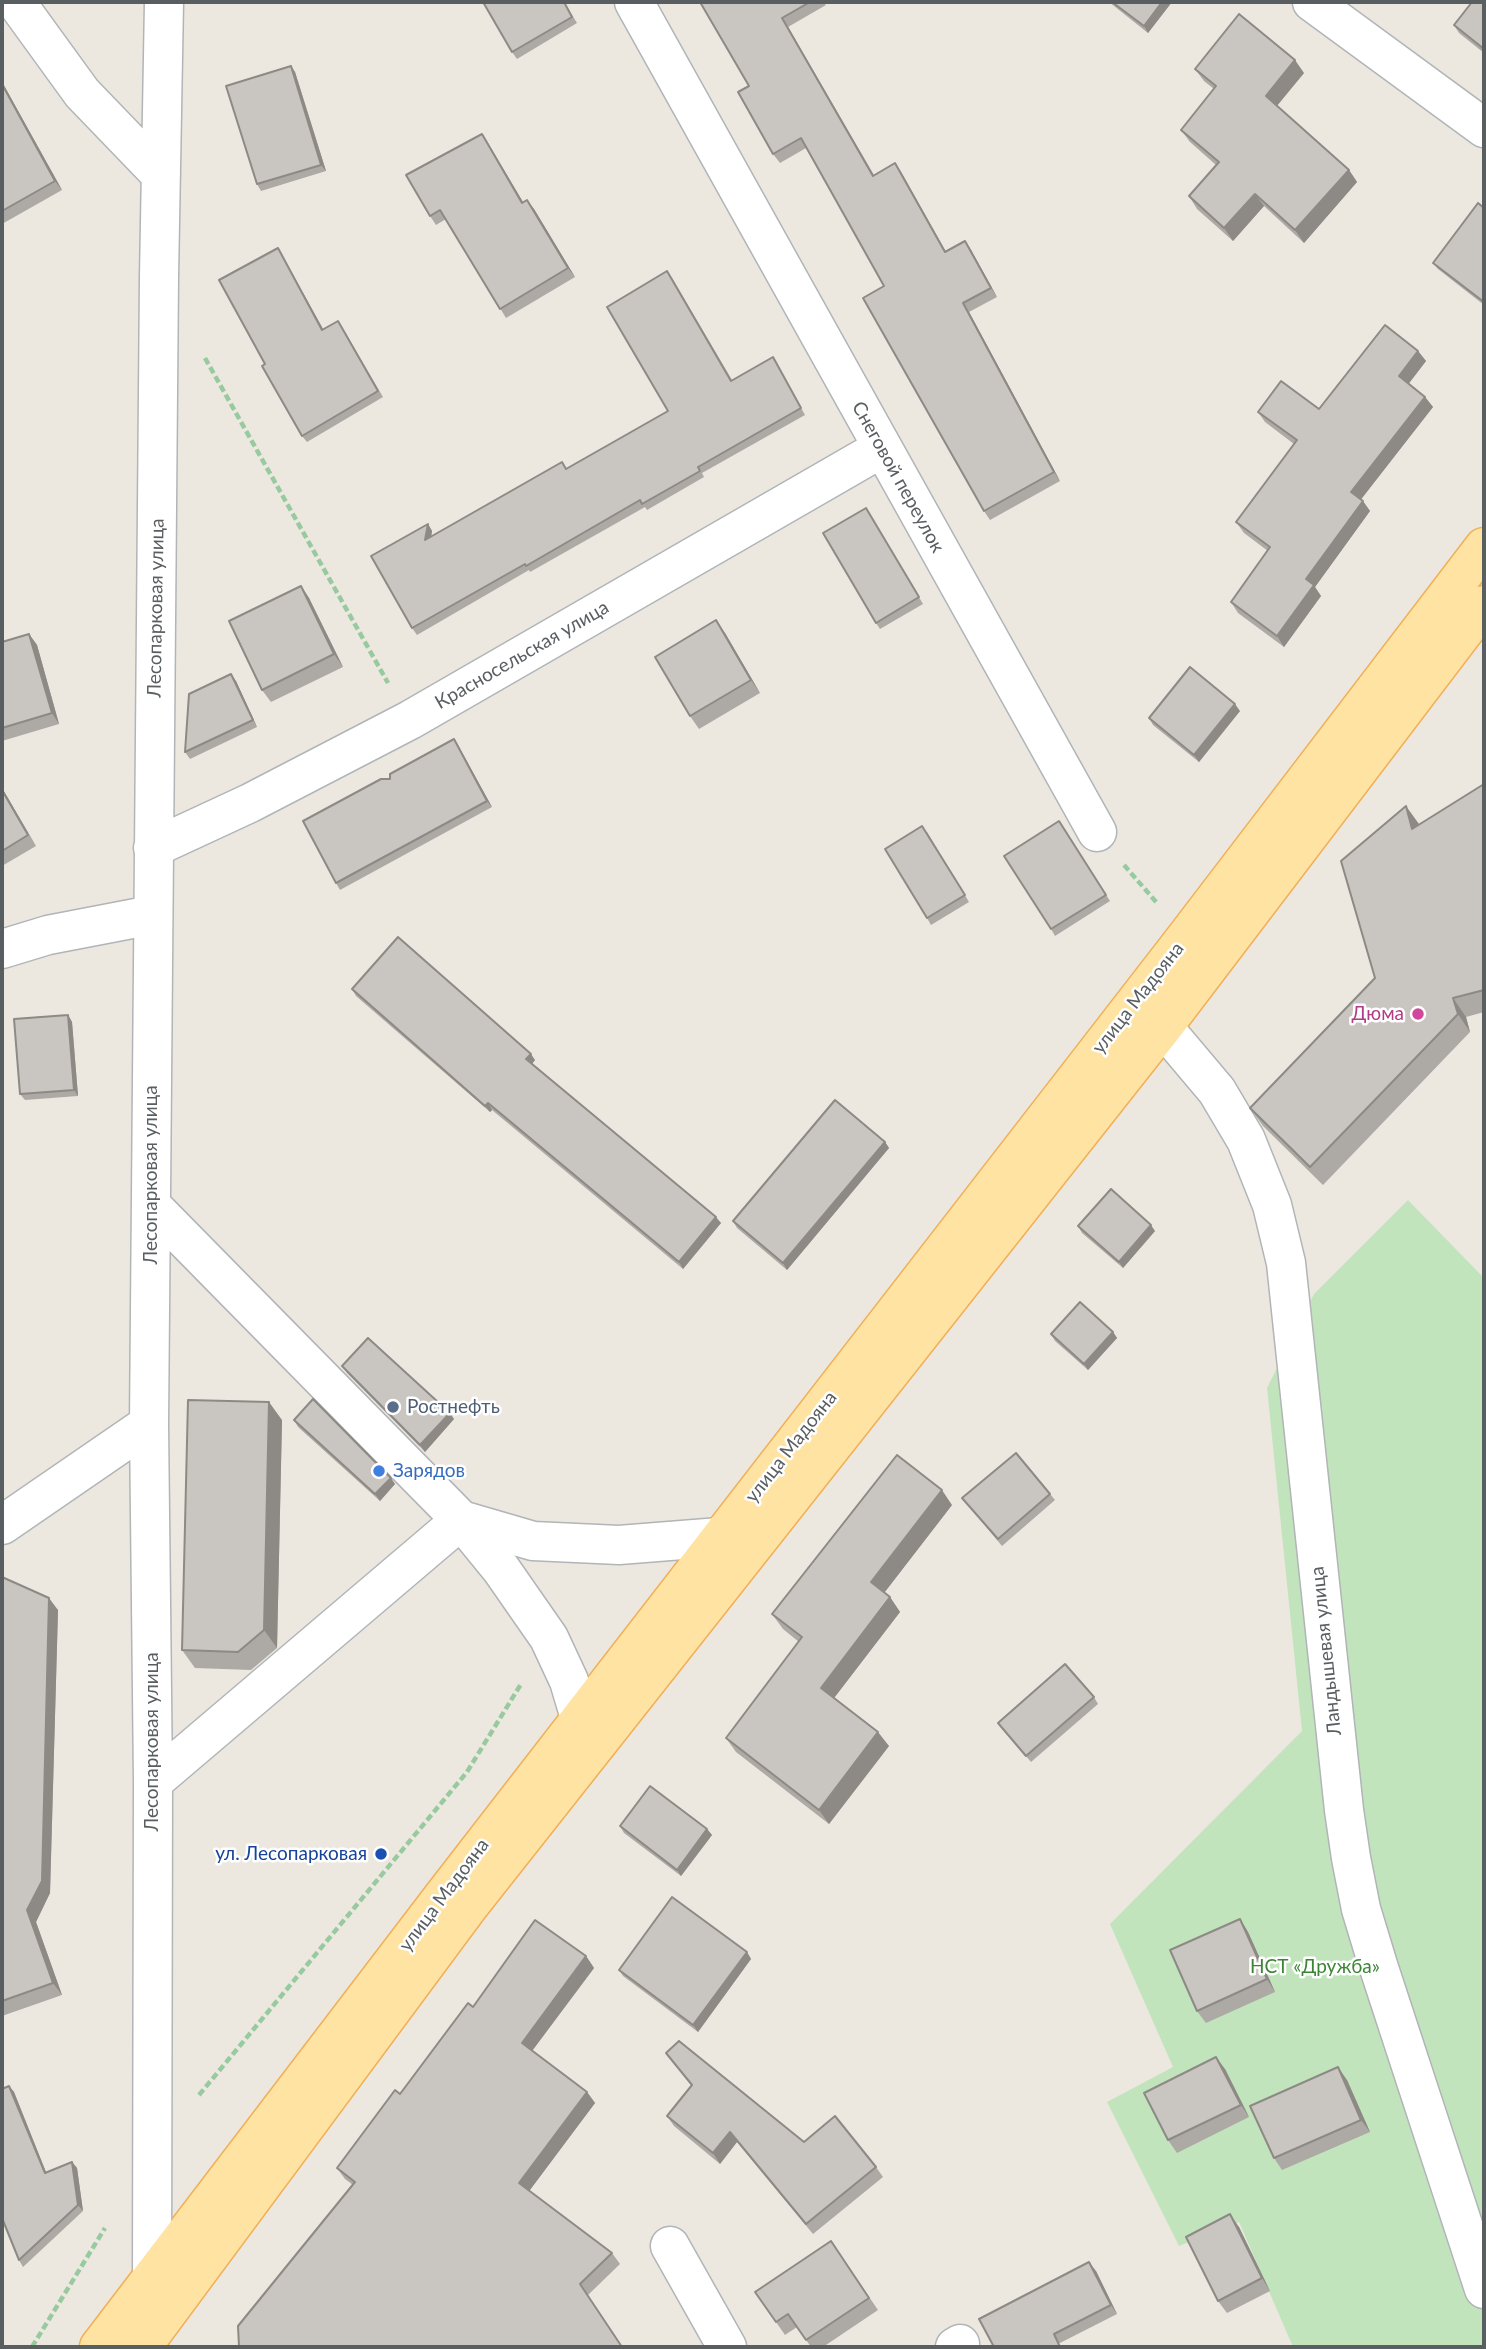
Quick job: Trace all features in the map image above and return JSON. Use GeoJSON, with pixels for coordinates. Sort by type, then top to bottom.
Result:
{"type":"FeatureCollection","features":[{"type":"Feature","properties":{"kind":"main road","name":"улица Мадояна"},"geometry":{"type":"LineString","coordinates":[[99,2347],[580,1718],[1186,937],[1484,547]]}},
{"type":"Feature","properties":{"kind":"main road","name":"улица Мадояна"},"geometry":{"type":"LineString","coordinates":[[151,2341],[469,1906],[1163,1027],[1484,605]]}},
{"type":"Feature","properties":{"kind":"main road","name":"Лесопарковая улица"},"geometry":{"type":"LineString","coordinates":[[151,2341],[152,2280]]}},
{"type":"Feature","properties":{"kind":"street"},"geometry":{"type":"LineString","coordinates":[[16,2],[82,93],[161,175]]}},
{"type":"Feature","properties":{"kind":"street","name":"Лесопарковая улица"},"geometry":{"type":"LineString","coordinates":[[152,2280],[153,1782],[149,1424],[152,915],[164,2]]}},
{"type":"Feature","properties":{"kind":"street","name":"Снеговой переулок"},"geometry":{"type":"LineString","coordinates":[[634,2],[1097,832]]}},
{"type":"Feature","properties":{"kind":"street"},"geometry":{"type":"LineString","coordinates":[[1312,2],[1484,128]]}},
{"type":"Feature","properties":{"kind":"street","name":"Красносельская улица"},"geometry":{"type":"LineString","coordinates":[[153,848],[250,803],[410,720],[882,448]]}},
{"type":"Feature","properties":{"kind":"street"},"geometry":{"type":"LineString","coordinates":[[2,949],[48,934],[152,915]]}},
{"type":"Feature","properties":{"kind":"street","name":"Ландышевая улица"},"geometry":{"type":"LineString","coordinates":[[1163,1027],[1217,1091],[1246,1140],[1272,1205],[1286,1263],[1351,1858],[1361,1909],[1378,1965],[1484,2289]]}},
{"type":"Feature","properties":{"kind":"street"},"geometry":{"type":"LineString","coordinates":[[152,1205],[461,1520],[501,1569],[549,1638],[569,1681],[580,1718]]}},
{"type":"Feature","properties":{"kind":"street"},"geometry":{"type":"LineString","coordinates":[[2,1525],[149,1424]]}},
{"type":"Feature","properties":{"kind":"street"},"geometry":{"type":"LineString","coordinates":[[461,1520],[533,1541],[619,1545],[720,1537]]}},
{"type":"Feature","properties":{"kind":"street"},"geometry":{"type":"LineString","coordinates":[[153,1782],[461,1520]]}},
{"type":"Feature","properties":{"kind":"street"},"geometry":{"type":"LineString","coordinates":[[670,2246],[727,2347]]}},
{"type":"Feature","properties":{"kind":"path"},"geometry":{"type":"LineString","coordinates":[[200,349],[410,720]]}},
{"type":"Feature","properties":{"kind":"path"},"geometry":{"type":"LineString","coordinates":[[1097,832],[1186,937]]}},
{"type":"Feature","properties":{"kind":"path"},"geometry":{"type":"LineString","coordinates":[[196,2098],[467,1772],[549,1638]]}},
{"type":"Feature","properties":{"kind":"path"},"geometry":{"type":"LineString","coordinates":[[32,2347],[110,2220]]}},
{"type":"Feature","properties":{"kind":"green space","name":"НСТ «Дружба»"},"geometry":{"type":"Polygon","coordinates":[[[1408,1200],[1484,1278],[1484,2347],[1293,2347],[1239,2222],[1179,2246],[1107,2102],[1173,2067],[1110,1924],[1302,1731],[1267,1388],[1314,1294],[1408,1200]]]}},
{"type":"Feature","properties":{"kind":"building"},"geometry":{"type":"Polygon","coordinates":[[[483,2],[564,2],[572,17],[512,52],[483,2]]]}},
{"type":"Feature","properties":{"kind":"building"},"geometry":{"type":"Polygon","coordinates":[[[700,2],[810,2],[782,18],[873,176],[895,163],[945,252],[965,241],[991,288],[963,303],[1054,472],[984,511],[863,298],[884,286],[801,138],[773,154],[738,92],[749,86],[700,2]]]}},
{"type":"Feature","properties":{"kind":"building"},"geometry":{"type":"Polygon","coordinates":[[[1112,2],[1162,2],[1144,26],[1112,2]]]}},
{"type":"Feature","properties":{"kind":"building"},"geometry":{"type":"Polygon","coordinates":[[[1472,2],[1484,2],[1484,49],[1454,25],[1472,2]]]}},
{"type":"Feature","properties":{"kind":"building"},"geometry":{"type":"Polygon","coordinates":[[[1239,14],[1295,60],[1266,96],[1349,170],[1295,230],[1255,194],[1224,228],[1189,196],[1219,162],[1181,130],[1216,86],[1195,69],[1239,14]]]}},
{"type":"Feature","properties":{"kind":"building"},"geometry":{"type":"Polygon","coordinates":[[[291,66],[321,165],[257,184],[226,86],[291,66]]]}},
{"type":"Feature","properties":{"kind":"building"},"geometry":{"type":"Polygon","coordinates":[[[2,84],[55,181],[2,211],[2,84]]]}},
{"type":"Feature","properties":{"kind":"building"},"geometry":{"type":"Polygon","coordinates":[[[482,134],[522,203],[527,200],[568,268],[500,309],[440,210],[430,216],[406,175],[482,134]]]}},
{"type":"Feature","properties":{"kind":"building"},"geometry":{"type":"Polygon","coordinates":[[[1478,203],[1484,208],[1484,302],[1433,263],[1478,203]]]}},
{"type":"Feature","properties":{"kind":"building"},"geometry":{"type":"Polygon","coordinates":[[[278,248],[322,330],[338,321],[378,391],[302,436],[262,366],[265,364],[219,280],[278,248]]]}},
{"type":"Feature","properties":{"kind":"building"},"geometry":{"type":"Polygon","coordinates":[[[667,271],[731,381],[773,357],[801,408],[698,467],[700,471],[642,504],[640,500],[412,628],[371,556],[428,524],[425,540],[562,462],[566,469],[668,411],[607,307],[667,271]]]}},
{"type":"Feature","properties":{"kind":"building"},"geometry":{"type":"Polygon","coordinates":[[[1385,325],[1418,351],[1399,376],[1425,397],[1351,492],[1363,501],[1306,579],[1314,585],[1277,636],[1231,602],[1270,547],[1236,522],[1297,440],[1258,412],[1281,381],[1319,409],[1385,325]]]}},
{"type":"Feature","properties":{"kind":"building"},"geometry":{"type":"Polygon","coordinates":[[[866,508],[919,597],[876,623],[823,533],[866,508]]]}},
{"type":"Feature","properties":{"kind":"building"},"geometry":{"type":"Polygon","coordinates":[[[301,586],[334,654],[262,690],[229,621],[301,586]]]}},
{"type":"Feature","properties":{"kind":"building"},"geometry":{"type":"Polygon","coordinates":[[[716,620],[751,680],[690,716],[655,657],[716,620]]]}},
{"type":"Feature","properties":{"kind":"building"},"geometry":{"type":"Polygon","coordinates":[[[29,634],[52,713],[2,728],[2,642],[29,634]]]}},
{"type":"Feature","properties":{"kind":"building"},"geometry":{"type":"Polygon","coordinates":[[[1190,667],[1235,704],[1194,755],[1149,718],[1190,667]]]}},
{"type":"Feature","properties":{"kind":"building"},"geometry":{"type":"Polygon","coordinates":[[[231,674],[253,720],[185,752],[189,694],[231,674]]]}},
{"type":"Feature","properties":{"kind":"building"},"geometry":{"type":"Polygon","coordinates":[[[454,739],[487,801],[336,883],[303,821],[381,779],[390,779],[390,774],[454,739]]]}},
{"type":"Feature","properties":{"kind":"building","name":"Дюма"},"geometry":{"type":"Polygon","coordinates":[[[1484,784],[1484,990],[1453,998],[1458,1014],[1310,1167],[1250,1108],[1375,978],[1341,861],[1406,806],[1412,829],[1484,784]]]}},
{"type":"Feature","properties":{"kind":"building"},"geometry":{"type":"Polygon","coordinates":[[[2,790],[28,835],[2,851],[2,790]]]}},
{"type":"Feature","properties":{"kind":"building"},"geometry":{"type":"Polygon","coordinates":[[[1059,821],[1106,895],[1051,929],[1004,856],[1059,821]]]}},
{"type":"Feature","properties":{"kind":"building"},"geometry":{"type":"Polygon","coordinates":[[[922,826],[965,895],[927,918],[885,849],[922,826]]]}},
{"type":"Feature","properties":{"kind":"building"},"geometry":{"type":"Polygon","coordinates":[[[398,937],[531,1054],[526,1059],[716,1217],[679,1262],[488,1103],[485,1106],[352,989],[398,937]]]}},
{"type":"Feature","properties":{"kind":"building"},"geometry":{"type":"Polygon","coordinates":[[[68,1015],[74,1090],[20,1094],[14,1019],[68,1015]]]}},
{"type":"Feature","properties":{"kind":"building"},"geometry":{"type":"Polygon","coordinates":[[[835,1100],[885,1142],[783,1263],[733,1221],[835,1100]]]}},
{"type":"Feature","properties":{"kind":"building"},"geometry":{"type":"Polygon","coordinates":[[[1111,1189],[1151,1225],[1119,1262],[1078,1226],[1111,1189]]]}},
{"type":"Feature","properties":{"kind":"building"},"geometry":{"type":"Polygon","coordinates":[[[1080,1302],[1113,1332],[1084,1364],[1051,1334],[1080,1302]]]}},
{"type":"Feature","properties":{"kind":"building"},"geometry":{"type":"Polygon","coordinates":[[[368,1338],[450,1413],[420,1445],[342,1366],[368,1338]]]}},
{"type":"Feature","properties":{"kind":"building"},"geometry":{"type":"Polygon","coordinates":[[[313,1399],[391,1478],[375,1494],[294,1420],[313,1399]]]}},
{"type":"Feature","properties":{"kind":"building"},"geometry":{"type":"Polygon","coordinates":[[[188,1400],[269,1402],[264,1630],[238,1652],[182,1650],[188,1400]]]}},
{"type":"Feature","properties":{"kind":"building"},"geometry":{"type":"Polygon","coordinates":[[[1016,1453],[1050,1494],[998,1539],[962,1498],[1016,1453]]]}},
{"type":"Feature","properties":{"kind":"building"},"geometry":{"type":"Polygon","coordinates":[[[897,1455],[942,1490],[871,1582],[890,1597],[821,1688],[878,1732],[819,1810],[726,1738],[802,1637],[772,1614],[897,1455]]]}},
{"type":"Feature","properties":{"kind":"building"},"geometry":{"type":"Polygon","coordinates":[[[2,1577],[49,1598],[42,1881],[27,1910],[53,1983],[2,2001],[2,1577]]]}},
{"type":"Feature","properties":{"kind":"building"},"geometry":{"type":"Polygon","coordinates":[[[1065,1664],[1094,1697],[1026,1756],[998,1723],[1065,1664]]]}},
{"type":"Feature","properties":{"kind":"building"},"geometry":{"type":"Polygon","coordinates":[[[650,1786],[707,1829],[677,1870],[620,1826],[650,1786]]]}},
{"type":"Feature","properties":{"kind":"building"},"geometry":{"type":"Polygon","coordinates":[[[672,1897],[747,1952],[693,2025],[619,1970],[672,1897]]]}},
{"type":"Feature","properties":{"kind":"building"},"geometry":{"type":"Polygon","coordinates":[[[1240,1919],[1267,1979],[1197,2011],[1170,1950],[1240,1919]]]}},
{"type":"Feature","properties":{"kind":"building"},"geometry":{"type":"Polygon","coordinates":[[[535,1920],[586,1956],[522,2043],[587,2092],[519,2183],[612,2253],[580,2284],[622,2347],[239,2347],[238,2326],[355,2182],[337,2168],[395,2090],[400,2094],[468,2003],[473,2007],[535,1920]]]}},
{"type":"Feature","properties":{"kind":"building"},"geometry":{"type":"Polygon","coordinates":[[[679,2041],[804,2142],[835,2116],[876,2167],[806,2224],[730,2132],[713,2153],[667,2116],[692,2085],[666,2053],[679,2041]]]}},
{"type":"Feature","properties":{"kind":"building"},"geometry":{"type":"Polygon","coordinates":[[[1216,2057],[1241,2105],[1168,2140],[1144,2093],[1216,2057]]]}},
{"type":"Feature","properties":{"kind":"building"},"geometry":{"type":"Polygon","coordinates":[[[1338,2067],[1361,2120],[1274,2158],[1250,2106],[1338,2067]]]}},
{"type":"Feature","properties":{"kind":"building"},"geometry":{"type":"Polygon","coordinates":[[[9,2086],[45,2173],[72,2162],[78,2205],[19,2260],[2,2218],[2,2089],[9,2086]]]}},
{"type":"Feature","properties":{"kind":"building"},"geometry":{"type":"Polygon","coordinates":[[[1230,2214],[1262,2278],[1218,2301],[1186,2237],[1230,2214]]]}},
{"type":"Feature","properties":{"kind":"building"},"geometry":{"type":"Polygon","coordinates":[[[831,2241],[869,2298],[806,2340],[788,2314],[776,2322],[755,2292],[831,2241]]]}},
{"type":"Feature","properties":{"kind":"building"},"geometry":{"type":"Polygon","coordinates":[[[1089,2262],[1111,2305],[1054,2334],[1060,2347],[994,2347],[979,2319],[1089,2262]]]}},
{"type":"Feature","properties":{"kind":"place","name":"Дюма"},"geometry":{"type":"Point","coordinates":[1418,1014]}},
{"type":"Feature","properties":{"kind":"place","name":"Ростнефть"},"geometry":{"type":"Point","coordinates":[393,1407]}},
{"type":"Feature","properties":{"kind":"place","name":"Зарядов"},"geometry":{"type":"Point","coordinates":[379,1471]}},
{"type":"Feature","properties":{"kind":"place","name":"ул. Лесопарковая"},"geometry":{"type":"Point","coordinates":[381,1854]}}]}
